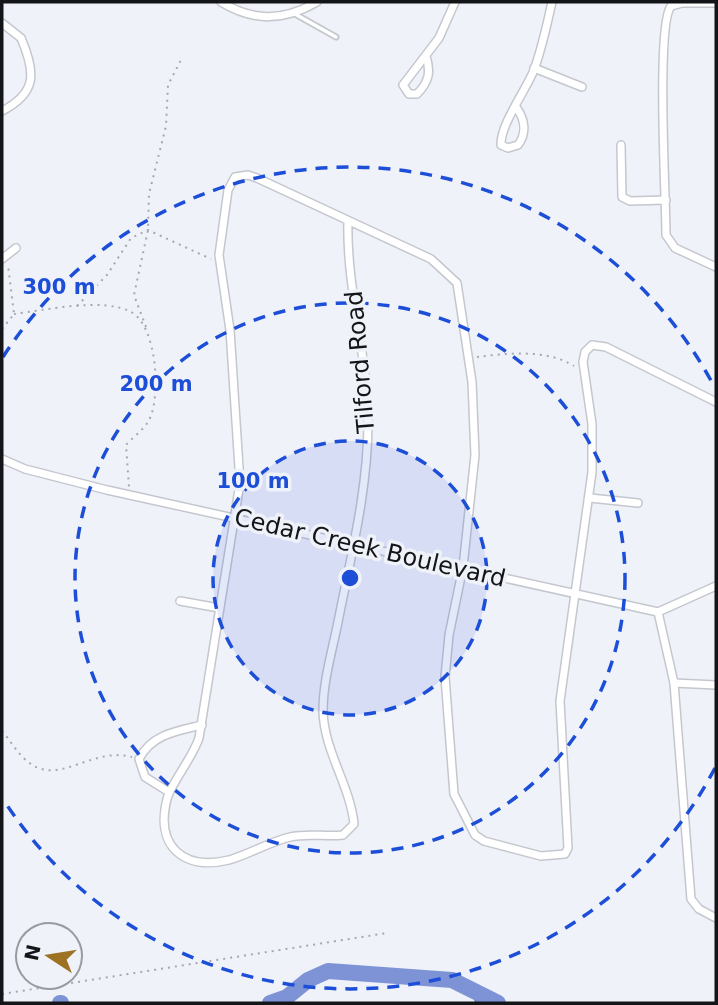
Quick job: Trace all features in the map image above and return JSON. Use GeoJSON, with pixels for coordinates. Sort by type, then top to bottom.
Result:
{"type":"FeatureCollection","features":[{"type":"Feature","properties":{"kind":"street"},"geometry":{"type":"LineString","coordinates":[[221,2],[253,16],[276,17],[295,14],[317,2]]}},
{"type":"Feature","properties":{"kind":"street"},"geometry":{"type":"LineString","coordinates":[[426,56],[429,71],[427,82],[417,94],[409,94],[404,90],[404,84],[439,38],[455,2]]}},
{"type":"Feature","properties":{"kind":"street"},"geometry":{"type":"LineString","coordinates":[[516,107],[523,121],[523,138],[518,145],[508,148],[501,145],[501,139],[534,68],[552,2]]}},
{"type":"Feature","properties":{"kind":"street"},"geometry":{"type":"LineString","coordinates":[[716,3],[682,3],[668,10],[665,35],[666,235],[675,248],[716,267]]}},
{"type":"Feature","properties":{"kind":"street"},"geometry":{"type":"LineString","coordinates":[[2,23],[15,30],[22,38],[31,85],[24,98],[2,111]]}},
{"type":"Feature","properties":{"kind":"street"},"geometry":{"type":"LineString","coordinates":[[534,68],[582,87]]}},
{"type":"Feature","properties":{"kind":"street"},"geometry":{"type":"LineString","coordinates":[[621,145],[622,197],[630,201],[666,201]]}},
{"type":"Feature","properties":{"kind":"street"},"geometry":{"type":"LineString","coordinates":[[202,725],[167,733],[146,748],[139,760],[145,777],[169,792],[192,757],[202,725],[236,517],[240,483],[240,441],[220,263],[226,201],[235,177],[248,175],[257,178],[431,259],[453,277],[460,296],[469,358],[475,455],[463,567],[445,663],[454,794],[480,839],[552,857],[565,854],[569,843],[560,701],[590,498],[593,450],[584,373],[585,352],[590,346],[599,345],[716,402]]}},
{"type":"Feature","properties":{"kind":"street","name":"Tilford Road"},"geometry":{"type":"LineString","coordinates":[[169,792],[165,820],[167,843],[177,854],[198,860],[230,859],[287,838],[343,835],[351,830],[353,817],[326,736],[323,709],[366,462],[368,422],[348,221]]}},
{"type":"Feature","properties":{"kind":"street"},"geometry":{"type":"LineString","coordinates":[[4,258],[16,248]]}},
{"type":"Feature","properties":{"kind":"street","name":"Cedar Creek Boulevard"},"geometry":{"type":"LineString","coordinates":[[2,459],[41,474],[130,495],[658,612]]}},
{"type":"Feature","properties":{"kind":"street"},"geometry":{"type":"LineString","coordinates":[[590,498],[638,503]]}},
{"type":"Feature","properties":{"kind":"street"},"geometry":{"type":"LineString","coordinates":[[716,586],[658,612],[674,683],[691,900],[699,909],[716,918]]}},
{"type":"Feature","properties":{"kind":"street"},"geometry":{"type":"LineString","coordinates":[[180,601],[219,608]]}},
{"type":"Feature","properties":{"kind":"street"},"geometry":{"type":"LineString","coordinates":[[674,683],[716,685]]}},
{"type":"Feature","properties":{"kind":"lane"},"geometry":{"type":"LineString","coordinates":[[295,14],[336,37]]}},
{"type":"Feature","properties":{"kind":"path"},"geometry":{"type":"LineString","coordinates":[[130,495],[126,445],[149,421],[154,396],[155,359],[134,295],[148,230],[149,194],[166,126],[169,85],[181,60]]}},
{"type":"Feature","properties":{"kind":"path"},"geometry":{"type":"LineString","coordinates":[[76,307],[107,275],[131,238],[148,230],[220,263]]}},
{"type":"Feature","properties":{"kind":"path"},"geometry":{"type":"LineString","coordinates":[[2,329],[14,313],[4,258]]}},
{"type":"Feature","properties":{"kind":"path"},"geometry":{"type":"LineString","coordinates":[[14,313],[102,305],[132,312],[146,328]]}},
{"type":"Feature","properties":{"kind":"path"},"geometry":{"type":"LineString","coordinates":[[469,358],[500,354],[556,357],[584,373]]}},
{"type":"Feature","properties":{"kind":"path"},"geometry":{"type":"LineString","coordinates":[[2,731],[28,762],[46,770],[67,769],[101,754],[119,754],[139,760]]}},
{"type":"Feature","properties":{"kind":"path"},"geometry":{"type":"LineString","coordinates":[[2,994],[387,933]]}},
{"type":"Feature","properties":{"kind":"waterway"},"geometry":{"type":"LineString","coordinates":[[270,1003],[287,997],[308,980],[328,971],[452,980],[498,1003]]}},
{"type":"Feature","properties":{"kind":"waterway"},"geometry":{"type":"LineString","coordinates":[[470,989],[477,1003]]}}]}
